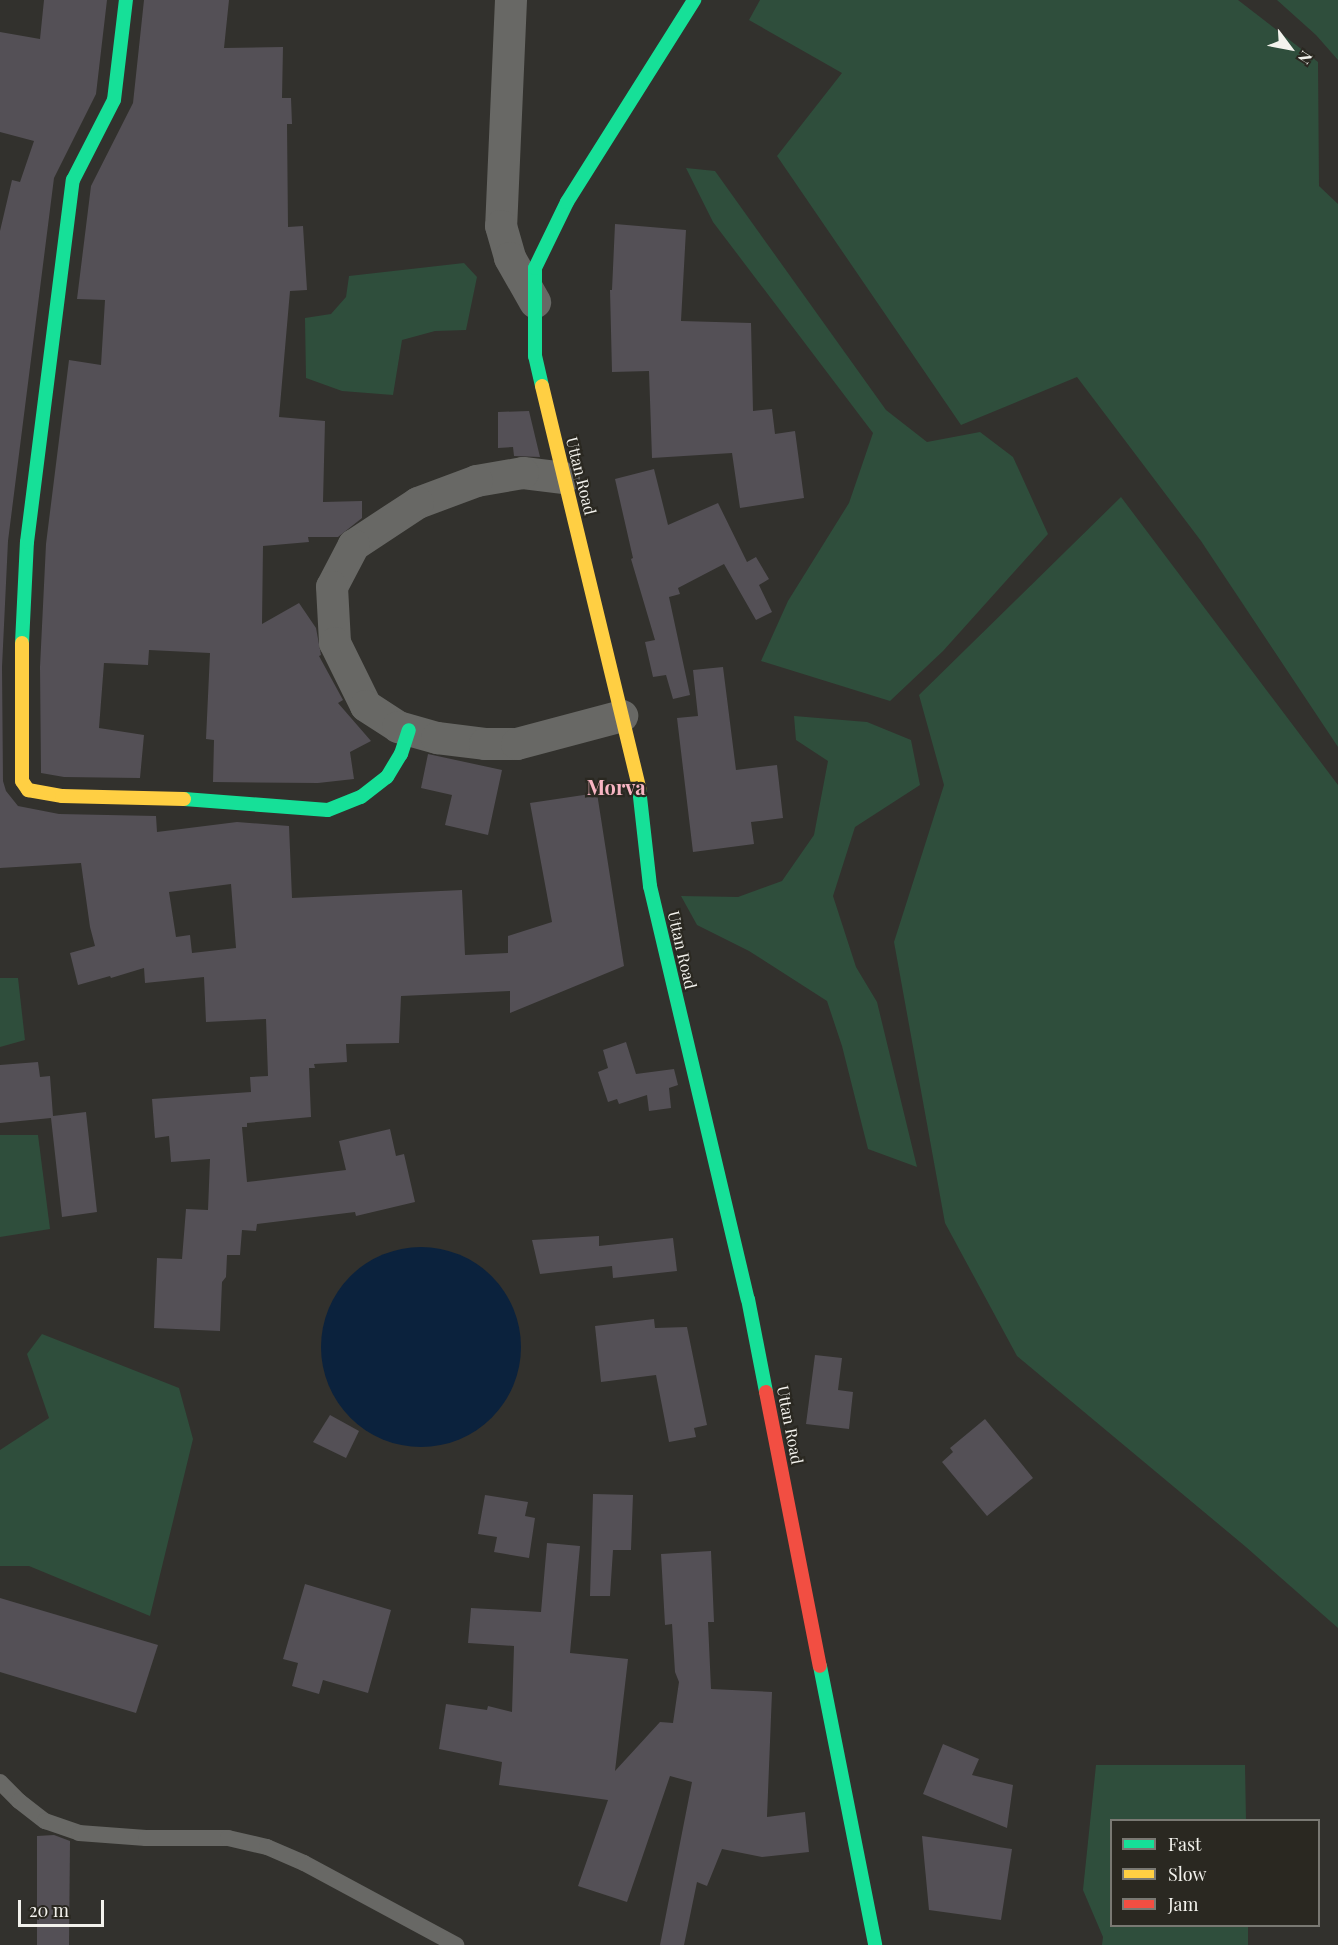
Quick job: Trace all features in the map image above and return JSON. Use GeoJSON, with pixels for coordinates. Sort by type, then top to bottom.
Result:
{"type":"FeatureCollection","features":[{"type":"Feature","properties":{"kind":"main road"},"geometry":{"type":"LineString","coordinates":[[126,0],[114,100],[73,180],[27,542],[21,667],[22,781],[28,790],[62,796],[158,797],[328,810],[361,797],[387,777],[401,754],[409,730]]}},
{"type":"Feature","properties":{"kind":"main road","name":"Uttan Road"},"geometry":{"type":"LineString","coordinates":[[694,0],[567,202],[535,268],[535,356],[641,798],[650,886],[748,1299],[875,1945]]}},
{"type":"Feature","properties":{"kind":"street"},"geometry":{"type":"LineString","coordinates":[[511,0],[501,226],[510,258],[535,302]]}},
{"type":"Feature","properties":{"kind":"street"},"geometry":{"type":"LineString","coordinates":[[564,478],[524,473],[477,481],[418,503],[354,546],[333,587],[335,643],[366,706],[398,727],[437,738],[485,744],[517,744],[622,716]]}},
{"type":"Feature","properties":{"kind":"lane"},"geometry":{"type":"LineString","coordinates":[[0,1782],[19,1801],[45,1821],[79,1833],[146,1838],[228,1838],[267,1847],[304,1863],[456,1945]]}},
{"type":"Feature","properties":{"kind":"green space"},"geometry":{"type":"Polygon","coordinates":[[[760,0],[1238,0],[1318,62],[1319,186],[1338,204],[1338,747],[1201,541],[1077,377],[961,425],[777,156],[842,73],[749,20],[760,0]]]}},
{"type":"Feature","properties":{"kind":"green space"},"geometry":{"type":"Polygon","coordinates":[[[1277,0],[1338,0],[1338,60],[1316,35],[1277,0]]]}},
{"type":"Feature","properties":{"kind":"green space"},"geometry":{"type":"Polygon","coordinates":[[[686,168],[715,171],[886,410],[927,442],[980,432],[1013,457],[1048,534],[943,651],[890,701],[761,661],[788,601],[849,503],[873,433],[713,222],[686,168]]]}},
{"type":"Feature","properties":{"kind":"green space"},"geometry":{"type":"Polygon","coordinates":[[[464,263],[477,277],[466,330],[435,331],[402,340],[393,395],[342,391],[306,378],[305,318],[331,314],[346,297],[349,276],[464,263]]]}},
{"type":"Feature","properties":{"kind":"green space"},"geometry":{"type":"Polygon","coordinates":[[[1121,497],[1338,785],[1338,1628],[1246,1547],[1017,1356],[945,1223],[894,942],[944,785],[919,695],[1121,497]]]}},
{"type":"Feature","properties":{"kind":"green space"},"geometry":{"type":"Polygon","coordinates":[[[794,716],[867,722],[911,740],[920,785],[855,827],[833,896],[856,967],[877,1002],[917,1167],[868,1149],[842,1046],[827,1001],[749,951],[697,925],[681,896],[738,897],[782,881],[814,835],[828,761],[796,740],[794,716]]]}},
{"type":"Feature","properties":{"kind":"green space"},"geometry":{"type":"Polygon","coordinates":[[[0,978],[18,978],[25,1040],[0,1047],[0,978]]]}},
{"type":"Feature","properties":{"kind":"green space"},"geometry":{"type":"Polygon","coordinates":[[[0,1135],[38,1135],[50,1229],[0,1237],[0,1135]]]}},
{"type":"Feature","properties":{"kind":"green space"},"geometry":{"type":"Polygon","coordinates":[[[42,1334],[179,1388],[193,1439],[150,1616],[29,1566],[0,1566],[0,1450],[49,1418],[27,1354],[42,1334]]]}},
{"type":"Feature","properties":{"kind":"green space"},"geometry":{"type":"Polygon","coordinates":[[[1096,1765],[1245,1765],[1246,1819],[1110,1819],[1110,1927],[1248,1927],[1248,1945],[1102,1945],[1103,1937],[1083,1890],[1096,1765]]]}},
{"type":"Feature","properties":{"kind":"water"},"geometry":{"type":"Polygon","coordinates":[[[421,1247],[440,1249],[468,1259],[498,1284],[513,1309],[519,1328],[521,1347],[519,1366],[509,1394],[484,1424],[459,1439],[440,1445],[421,1447],[402,1445],[374,1435],[344,1410],[329,1385],[323,1366],[321,1347],[323,1328],[333,1300],[358,1270],[383,1255],[402,1249],[421,1247]]]}},
{"type":"Feature","properties":{"kind":"building"},"geometry":{"type":"Polygon","coordinates":[[[44,0],[107,0],[96,94],[54,178],[8,541],[2,667],[3,781],[6,791],[18,806],[59,814],[156,816],[157,832],[237,822],[289,826],[292,898],[462,890],[465,955],[508,953],[508,936],[552,922],[530,803],[597,793],[624,966],[510,1013],[510,991],[401,996],[399,1043],[346,1044],[347,1062],[314,1064],[315,1068],[309,1068],[311,1117],[247,1123],[247,1127],[242,1127],[247,1182],[346,1170],[339,1141],[390,1129],[396,1156],[404,1154],[415,1202],[356,1216],[355,1212],[257,1224],[256,1231],[242,1230],[240,1255],[227,1255],[226,1277],[222,1282],[220,1331],[154,1328],[157,1258],[182,1259],[186,1209],[208,1210],[210,1159],[171,1162],[169,1136],[155,1138],[152,1099],[251,1092],[250,1077],[268,1076],[266,1019],[206,1022],[204,977],[145,983],[144,968],[78,985],[70,953],[95,946],[81,863],[0,868],[0,231],[12,180],[20,182],[34,141],[0,132],[0,32],[40,39],[44,0]],[[231,884],[169,892],[176,937],[190,935],[192,953],[236,948],[231,884]]]}},
{"type":"Feature","properties":{"kind":"building"},"geometry":{"type":"Polygon","coordinates":[[[144,0],[229,0],[224,48],[283,47],[282,98],[291,98],[292,124],[287,124],[288,227],[303,226],[307,290],[290,291],[279,417],[325,421],[323,502],[362,501],[362,518],[338,537],[308,537],[309,542],[263,546],[262,624],[299,603],[316,628],[321,655],[319,656],[343,700],[338,703],[371,741],[350,752],[354,779],[318,783],[213,782],[214,740],[206,739],[210,653],[149,650],[148,665],[104,663],[99,728],[144,735],[140,778],[64,777],[41,773],[40,667],[46,544],[69,360],[101,365],[105,300],[77,299],[91,186],[133,103],[144,0]]]}},
{"type":"Feature","properties":{"kind":"building"},"geometry":{"type":"Polygon","coordinates":[[[615,224],[686,230],[681,321],[751,323],[753,411],[772,409],[775,434],[795,431],[804,498],[740,508],[732,453],[652,458],[649,371],[612,372],[610,290],[612,290],[615,224]]]}},
{"type":"Feature","properties":{"kind":"building"},"geometry":{"type":"Polygon","coordinates":[[[529,411],[540,457],[514,456],[513,447],[498,448],[498,412],[529,411]]]}},
{"type":"Feature","properties":{"kind":"building"},"geometry":{"type":"Polygon","coordinates":[[[654,469],[668,525],[718,503],[747,562],[756,557],[769,579],[759,585],[772,612],[756,620],[724,564],[678,588],[680,594],[669,597],[690,695],[673,699],[666,675],[653,677],[645,642],[655,640],[631,559],[633,558],[615,479],[654,469]]]}},
{"type":"Feature","properties":{"kind":"building"},"geometry":{"type":"Polygon","coordinates":[[[723,667],[736,770],[777,765],[783,818],[751,822],[754,844],[693,852],[677,718],[698,716],[693,670],[723,667]]]}},
{"type":"Feature","properties":{"kind":"building"},"geometry":{"type":"Polygon","coordinates":[[[428,754],[502,770],[488,835],[445,825],[452,795],[421,788],[428,754]]]}},
{"type":"Feature","properties":{"kind":"building"},"geometry":{"type":"Polygon","coordinates":[[[626,1042],[636,1074],[674,1069],[678,1085],[669,1088],[671,1108],[649,1111],[647,1095],[619,1104],[617,1099],[608,1102],[598,1072],[608,1068],[603,1050],[626,1042]]]}},
{"type":"Feature","properties":{"kind":"building"},"geometry":{"type":"Polygon","coordinates":[[[38,1062],[40,1077],[50,1076],[53,1116],[86,1112],[97,1212],[62,1217],[51,1118],[0,1123],[0,1065],[38,1062]]]}},
{"type":"Feature","properties":{"kind":"building"},"geometry":{"type":"Polygon","coordinates":[[[599,1236],[599,1246],[673,1238],[677,1271],[613,1278],[612,1266],[540,1274],[532,1240],[599,1236]]]}},
{"type":"Feature","properties":{"kind":"building"},"geometry":{"type":"Polygon","coordinates":[[[654,1319],[655,1328],[687,1327],[707,1425],[694,1428],[696,1437],[669,1442],[656,1375],[601,1382],[595,1326],[654,1319]]]}},
{"type":"Feature","properties":{"kind":"building"},"geometry":{"type":"Polygon","coordinates":[[[815,1355],[842,1358],[838,1390],[853,1392],[849,1429],[806,1424],[815,1355]]]}},
{"type":"Feature","properties":{"kind":"building"},"geometry":{"type":"Polygon","coordinates":[[[330,1415],[359,1431],[346,1458],[313,1442],[330,1415]]]}},
{"type":"Feature","properties":{"kind":"building"},"geometry":{"type":"Polygon","coordinates":[[[985,1419],[1033,1478],[987,1516],[942,1462],[953,1452],[950,1448],[985,1419]]]}},
{"type":"Feature","properties":{"kind":"building"},"geometry":{"type":"Polygon","coordinates":[[[593,1494],[633,1495],[631,1550],[613,1550],[610,1596],[590,1596],[593,1494]]]}},
{"type":"Feature","properties":{"kind":"building"},"geometry":{"type":"Polygon","coordinates":[[[485,1495],[528,1502],[525,1516],[535,1518],[529,1558],[494,1552],[497,1537],[478,1534],[485,1495]]]}},
{"type":"Feature","properties":{"kind":"building"},"geometry":{"type":"Polygon","coordinates":[[[547,1543],[580,1546],[570,1653],[628,1659],[615,1771],[660,1722],[673,1723],[679,1682],[675,1672],[672,1624],[665,1625],[661,1554],[711,1551],[714,1622],[708,1622],[711,1689],[772,1692],[767,1817],[805,1812],[809,1852],[762,1857],[722,1849],[707,1886],[697,1882],[684,1945],[660,1945],[692,1782],[670,1776],[627,1902],[578,1886],[608,1800],[499,1785],[502,1762],[439,1749],[446,1704],[487,1710],[488,1706],[512,1712],[514,1646],[468,1643],[471,1608],[541,1612],[547,1543]]]}},
{"type":"Feature","properties":{"kind":"building"},"geometry":{"type":"Polygon","coordinates":[[[305,1584],[391,1610],[368,1693],[323,1680],[319,1694],[292,1686],[298,1663],[283,1659],[305,1584]]]}},
{"type":"Feature","properties":{"kind":"building"},"geometry":{"type":"Polygon","coordinates":[[[0,1598],[158,1645],[136,1713],[0,1672],[0,1598]]]}},
{"type":"Feature","properties":{"kind":"building"},"geometry":{"type":"Polygon","coordinates":[[[943,1744],[979,1759],[972,1775],[1013,1785],[1007,1828],[923,1794],[943,1744]]]}},
{"type":"Feature","properties":{"kind":"building"},"geometry":{"type":"Polygon","coordinates":[[[54,1835],[70,1841],[69,1945],[37,1945],[37,1836],[54,1835]]]}},
{"type":"Feature","properties":{"kind":"building"},"geometry":{"type":"Polygon","coordinates":[[[922,1836],[1012,1849],[1001,1920],[929,1910],[922,1836]]]}},
{"type":"Feature","properties":{"kind":"traffic: fast"},"geometry":{"type":"LineString","coordinates":[[22,643],[27,542],[73,180],[114,100],[126,0]]}},
{"type":"Feature","properties":{"kind":"traffic: fast"},"geometry":{"type":"LineString","coordinates":[[542,386],[535,356],[535,268],[567,202],[694,0]]}},
{"type":"Feature","properties":{"kind":"traffic: fast"},"geometry":{"type":"LineString","coordinates":[[184,799],[328,810],[361,797],[387,777],[401,754],[409,730]]}},
{"type":"Feature","properties":{"kind":"traffic: fast"},"geometry":{"type":"LineString","coordinates":[[639,788],[650,886],[748,1299],[766,1392]]}},
{"type":"Feature","properties":{"kind":"traffic: fast"},"geometry":{"type":"LineString","coordinates":[[820,1666],[875,1945]]}},
{"type":"Feature","properties":{"kind":"traffic: slow"},"geometry":{"type":"LineString","coordinates":[[542,386],[639,788]]}},
{"type":"Feature","properties":{"kind":"traffic: slow"},"geometry":{"type":"LineString","coordinates":[[22,643],[22,781],[28,790],[62,796],[184,799]]}},
{"type":"Feature","properties":{"kind":"traffic: jam"},"geometry":{"type":"LineString","coordinates":[[766,1392],[820,1666]]}},
{"type":"Feature","properties":{"kind":"district","name":"Morva"},"geometry":{"type":"Point","coordinates":[616,786]}}]}
